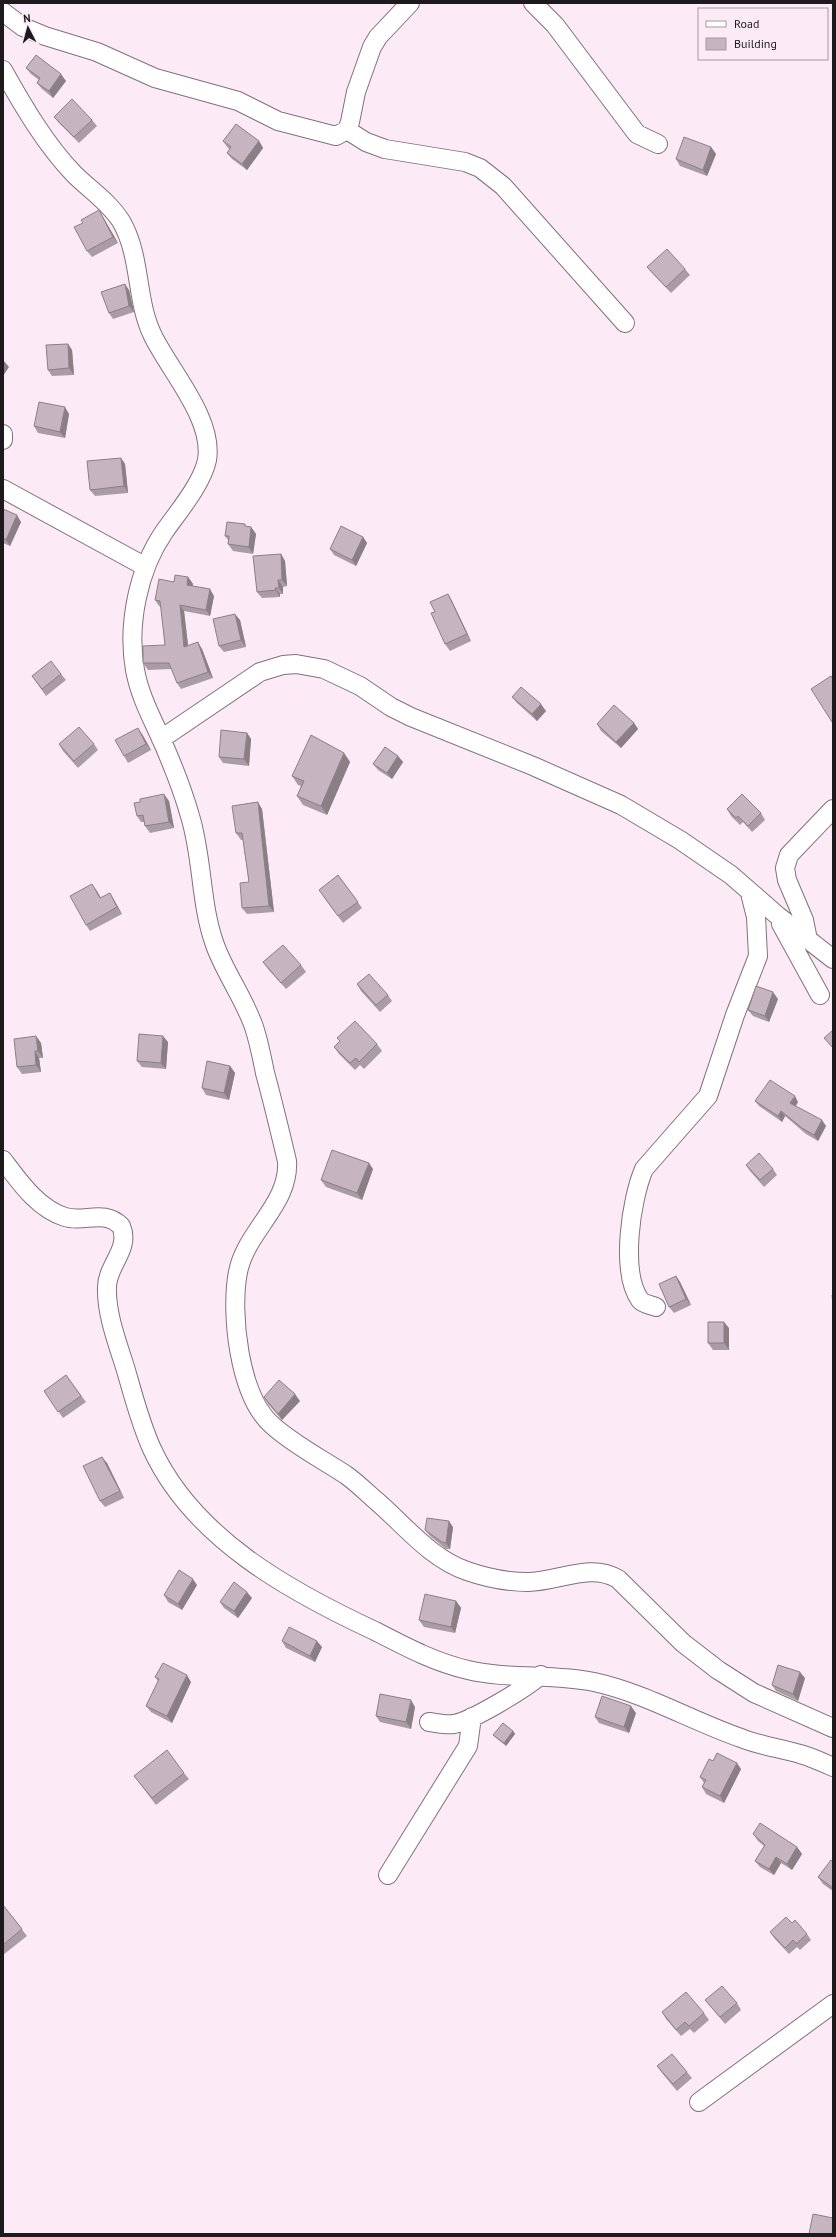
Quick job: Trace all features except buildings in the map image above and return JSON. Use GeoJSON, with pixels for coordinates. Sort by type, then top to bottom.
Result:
{"type":"FeatureCollection","features":[{"type":"Feature","properties":{"kind":"street"},"geometry":{"type":"LineString","coordinates":[[3,12],[24,27],[45,36],[97,52],[155,78],[238,102],[278,121],[336,136],[347,130],[356,92],[372,47],[382,32],[410,3]]}},
{"type":"Feature","properties":{"kind":"street"},"geometry":{"type":"LineString","coordinates":[[533,3],[555,25],[637,134],[658,144]]}},
{"type":"Feature","properties":{"kind":"street"},"geometry":{"type":"LineString","coordinates":[[3,70],[42,134],[74,173],[112,209],[121,222],[128,237],[138,271],[142,302],[147,323],[158,346],[191,400],[206,435],[208,451],[204,470],[156,545],[146,567],[134,617],[133,652],[142,699],[161,739],[191,817],[215,946],[254,1027],[287,1161],[288,1172],[283,1190],[248,1244],[238,1272],[237,1326],[240,1353],[245,1380],[257,1406],[271,1425],[347,1476],[384,1506],[431,1552],[438,1556],[465,1571],[498,1580],[529,1582],[589,1572],[610,1574],[618,1579],[683,1643],[718,1670],[754,1693],[833,1728]]}},
{"type":"Feature","properties":{"kind":"street"},"geometry":{"type":"LineString","coordinates":[[347,130],[366,142],[384,149],[465,162],[480,168],[503,186],[625,323]]}},
{"type":"Feature","properties":{"kind":"street"},"geometry":{"type":"LineString","coordinates":[[3,434],[3,440]]}},
{"type":"Feature","properties":{"kind":"street"},"geometry":{"type":"LineString","coordinates":[[3,489],[146,567]]}},
{"type":"Feature","properties":{"kind":"street"},"geometry":{"type":"LineString","coordinates":[[161,739],[260,672],[283,665],[310,665],[324,669],[360,686],[391,707],[411,717],[533,766],[621,805],[680,840],[731,875],[750,893],[833,959]]}},
{"type":"Feature","properties":{"kind":"street"},"geometry":{"type":"LineString","coordinates":[[808,940],[804,920],[787,880],[786,868],[789,855],[833,809]]}},
{"type":"Feature","properties":{"kind":"street"},"geometry":{"type":"LineString","coordinates":[[656,1307],[641,1301],[632,1286],[628,1257],[638,1184],[644,1169],[708,1096],[735,1015],[758,956],[756,917],[750,893]]}},
{"type":"Feature","properties":{"kind":"street"},"geometry":{"type":"LineString","coordinates":[[778,916],[820,995]]}},
{"type":"Feature","properties":{"kind":"street"},"geometry":{"type":"LineString","coordinates":[[3,1160],[40,1204],[66,1218],[111,1218],[120,1226],[124,1241],[122,1250],[109,1275],[107,1300],[136,1404],[151,1447],[167,1478],[187,1505],[247,1559],[275,1579],[305,1597],[411,1651],[471,1671],[511,1676],[541,1676],[595,1682],[631,1693],[741,1738],[800,1754],[833,1767]]}},
{"type":"Feature","properties":{"kind":"street"},"geometry":{"type":"LineString","coordinates":[[429,1722],[454,1724],[472,1717],[526,1688],[541,1676]]}},
{"type":"Feature","properties":{"kind":"street"},"geometry":{"type":"LineString","coordinates":[[388,1875],[468,1746],[472,1717]]}},
{"type":"Feature","properties":{"kind":"street"},"geometry":{"type":"LineString","coordinates":[[699,2102],[833,2004]]}}]}
